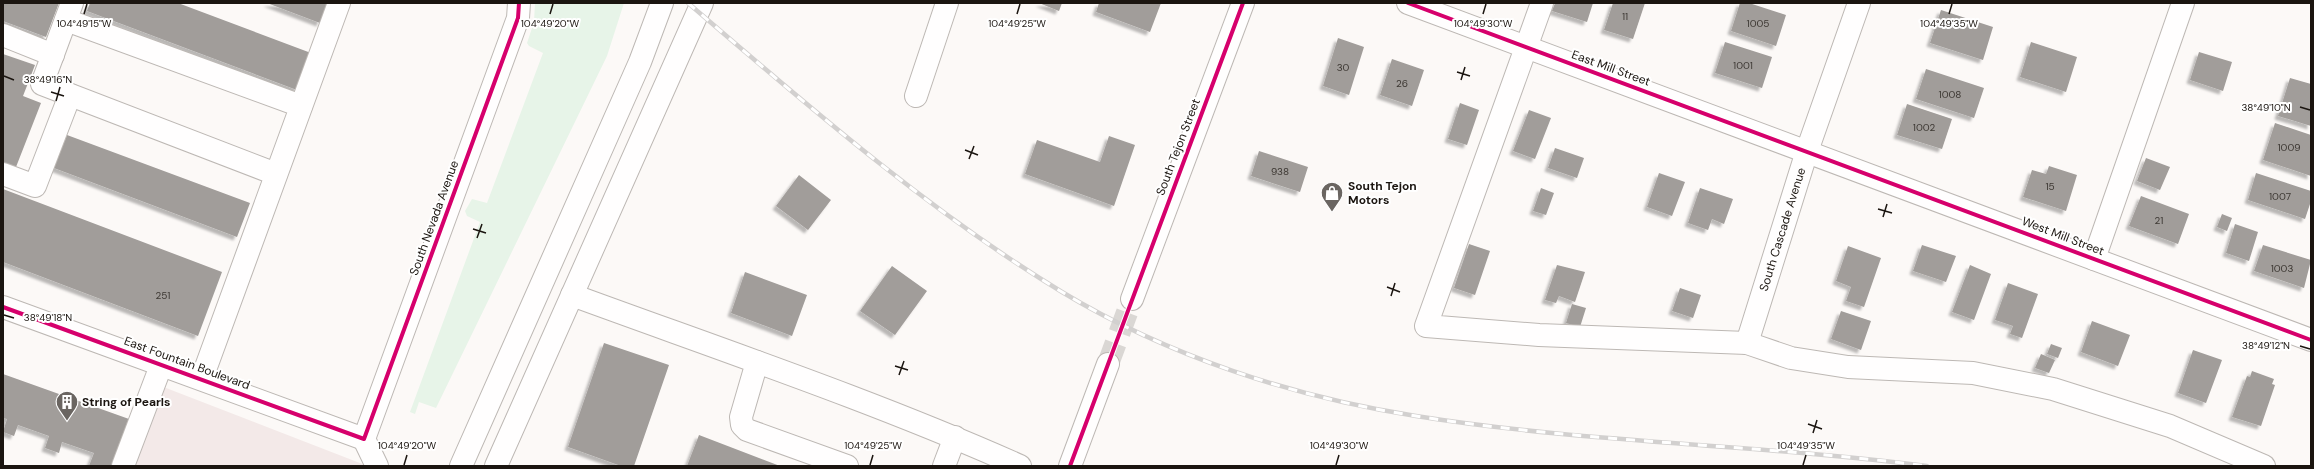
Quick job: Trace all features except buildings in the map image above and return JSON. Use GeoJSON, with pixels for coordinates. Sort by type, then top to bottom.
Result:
{"type":"FeatureCollection","features":[{"type":"Feature","properties":{"kind":"street"},"geometry":{"type":"LineString","coordinates":[[202,378],[339,3]]}},
{"type":"Feature","properties":{"kind":"street","name":"South Nevada Avenue"},"geometry":{"type":"LineString","coordinates":[[364,439],[518,18],[519,3]]}},
{"type":"Feature","properties":{"kind":"street"},"geometry":{"type":"LineString","coordinates":[[460,466],[640,62],[662,3]]}},
{"type":"Feature","properties":{"kind":"street"},"geometry":{"type":"LineString","coordinates":[[496,466],[702,3]]}},
{"type":"Feature","properties":{"kind":"street"},"geometry":{"type":"LineString","coordinates":[[916,96],[947,3]]}},
{"type":"Feature","properties":{"kind":"street","name":"South Tejon Street"},"geometry":{"type":"LineString","coordinates":[[1132,299],[1243,3]]}},
{"type":"Feature","properties":{"kind":"street","name":"East Mill Street"},"geometry":{"type":"LineString","coordinates":[[1408,3],[1807,151]]}},
{"type":"Feature","properties":{"kind":"street"},"geometry":{"type":"LineString","coordinates":[[1542,3],[1426,326],[1539,335],[1747,343],[1791,358],[1848,366],[1973,373],[2053,389],[2170,426],[2264,466]]}},
{"type":"Feature","properties":{"kind":"street","name":"South Cascade Avenue"},"geometry":{"type":"LineString","coordinates":[[1747,343],[1807,151],[1858,3]]}},
{"type":"Feature","properties":{"kind":"street"},"geometry":{"type":"LineString","coordinates":[[2094,259],[2183,3]]}},
{"type":"Feature","properties":{"kind":"street"},"geometry":{"type":"LineString","coordinates":[[276,174],[42,84],[69,12],[301,106]]}},
{"type":"Feature","properties":{"kind":"street"},"geometry":{"type":"LineString","coordinates":[[3,36],[53,55]]}},
{"type":"Feature","properties":{"kind":"street"},"geometry":{"type":"LineString","coordinates":[[3,174],[35,186],[70,95]]}},
{"type":"Feature","properties":{"kind":"street","name":"West Mill Street"},"geometry":{"type":"LineString","coordinates":[[1807,151],[2311,340]]}},
{"type":"Feature","properties":{"kind":"street"},"geometry":{"type":"LineString","coordinates":[[572,295],[841,392],[955,437],[1020,466]]}},
{"type":"Feature","properties":{"kind":"street","name":"East Fountain Boulevard"},"geometry":{"type":"LineString","coordinates":[[3,307],[162,363],[364,439]]}},
{"type":"Feature","properties":{"kind":"street"},"geometry":{"type":"LineString","coordinates":[[757,362],[740,417],[742,425],[747,430],[847,466]]}},
{"type":"Feature","properties":{"kind":"street"},"geometry":{"type":"LineString","coordinates":[[123,466],[162,363]]}},
{"type":"Feature","properties":{"kind":"street"},"geometry":{"type":"LineString","coordinates":[[1070,466],[1108,364]]}},
{"type":"Feature","properties":{"kind":"street"},"geometry":{"type":"LineString","coordinates":[[944,466],[955,437]]}},
{"type":"Feature","properties":{"kind":"street"},"geometry":{"type":"LineString","coordinates":[[364,439],[377,466]]}},
{"type":"Feature","properties":{"kind":"shaded area"},"geometry":{"type":"Polygon","coordinates":[[[535,3],[624,3],[607,56],[436,408],[419,402],[415,414],[410,412],[480,222],[467,216],[465,211],[472,199],[487,203],[543,53],[529,46],[527,43],[534,22],[535,3]]]}},
{"type":"Feature","properties":{"kind":"shaded area"},"geometry":{"type":"Polygon","coordinates":[[[148,381],[365,465],[369,466],[116,466],[148,381]]]}},
{"type":"Feature","properties":{"kind":"tunnel"},"geometry":{"type":"LineString","coordinates":[[1108,364],[1132,299]]}},
{"type":"Feature","properties":{"kind":"railway"},"geometry":{"type":"LineString","coordinates":[[688,3],[823,118],[963,227],[1062,292],[1103,315],[1145,336],[1233,371],[1324,398],[1416,416],[1480,425],[1607,438],[1799,453],[1927,466]]}},
{"type":"Feature","properties":{"kind":"cycle path"},"geometry":{"type":"LineString","coordinates":[[3,307],[364,439],[518,18],[519,3]]}},
{"type":"Feature","properties":{"kind":"cycle path"},"geometry":{"type":"LineString","coordinates":[[1070,466],[1243,3]]}},
{"type":"Feature","properties":{"kind":"cycle path"},"geometry":{"type":"LineString","coordinates":[[1408,3],[2311,340]]}},
{"type":"Feature","properties":{"kind":"place","name":"South Tejon Motors"},"geometry":{"type":"Point","coordinates":[1332,212]}},
{"type":"Feature","properties":{"kind":"place","name":"String of Pearls"},"geometry":{"type":"Point","coordinates":[67,422]}}]}
